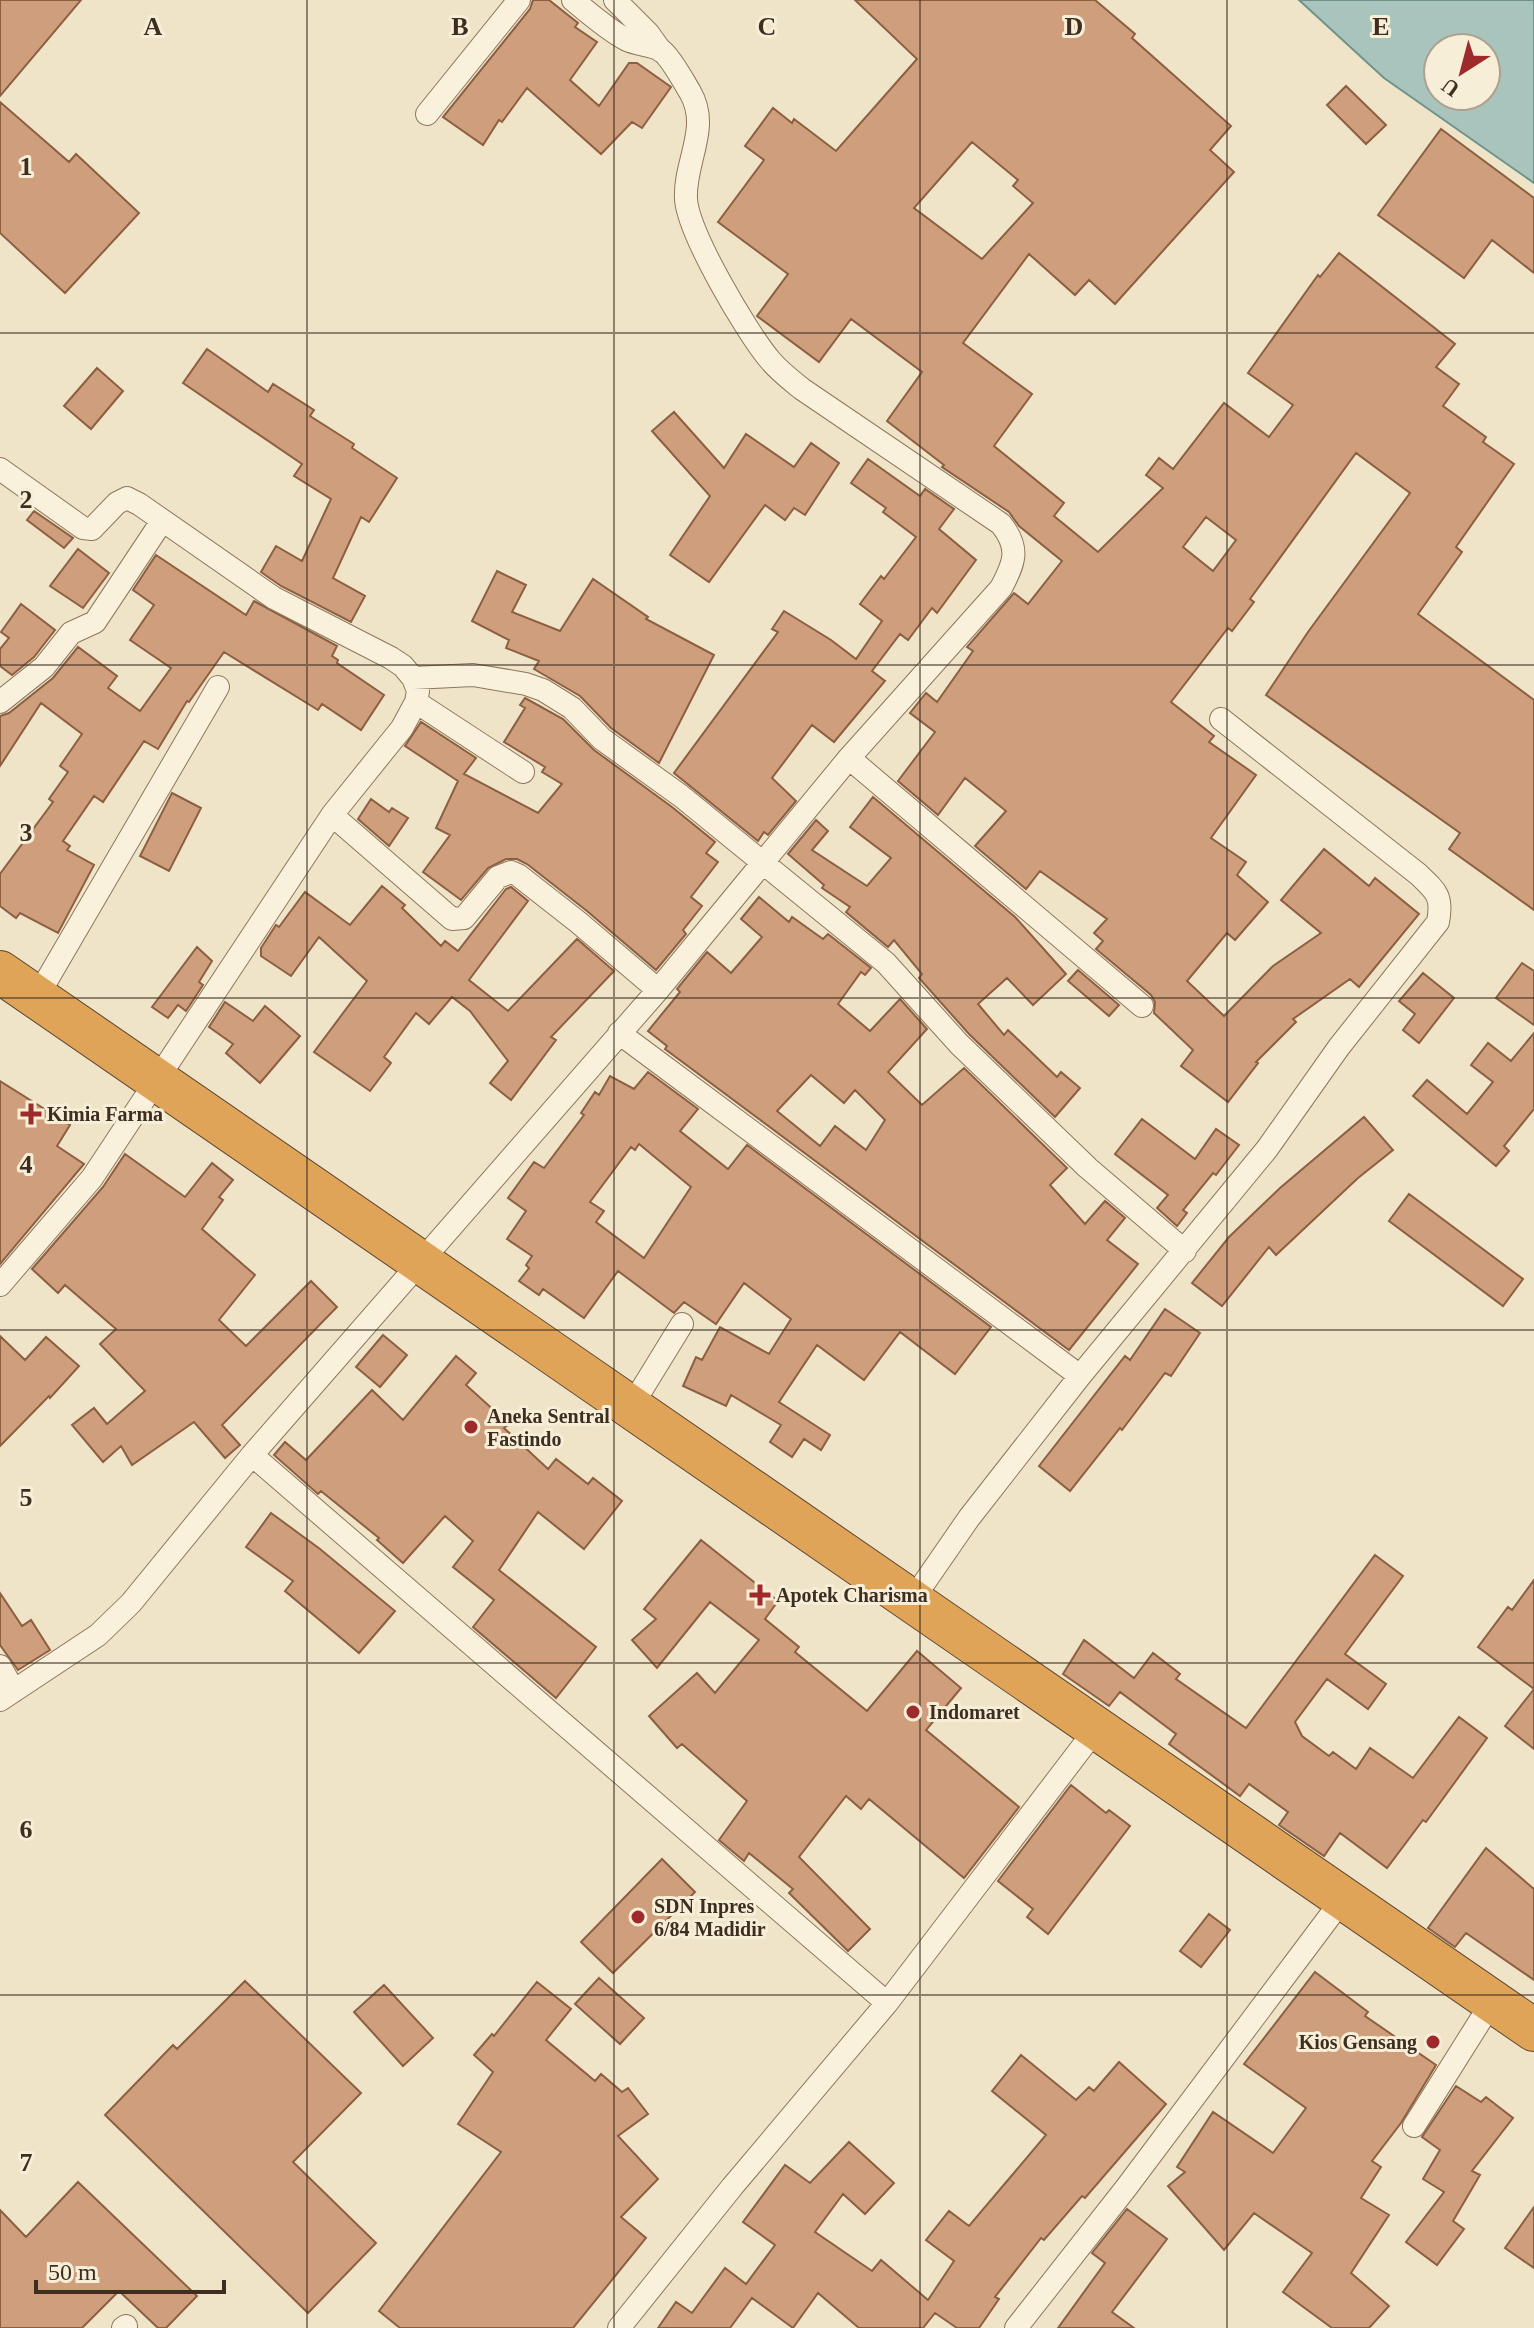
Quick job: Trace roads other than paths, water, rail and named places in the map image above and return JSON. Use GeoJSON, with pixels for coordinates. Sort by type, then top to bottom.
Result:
{"type":"FeatureCollection","features":[{"type":"Feature","properties":{"kind":"highway"},"geometry":{"type":"LineString","coordinates":[[0,972],[1534,2030]]}},
{"type":"Feature","properties":{"kind":"street"},"geometry":{"type":"LineString","coordinates":[[427,114],[519,0]]}},
{"type":"Feature","properties":{"kind":"street"},"geometry":{"type":"LineString","coordinates":[[573,0],[625,39],[661,51]]}},
{"type":"Feature","properties":{"kind":"street"},"geometry":{"type":"LineString","coordinates":[[0,1666],[7,1695],[98,1635],[131,1603],[252,1455],[658,990],[849,758],[1001,588],[1012,563],[1012,539],[1001,524],[802,389],[772,363],[751,336],[717,274],[693,224],[686,201],[688,177],[697,145],[698,117],[692,95],[648,33],[615,0]]}},
{"type":"Feature","properties":{"kind":"street"},"geometry":{"type":"LineString","coordinates":[[0,469],[83,528],[92,529],[117,503],[127,498],[274,598],[391,658],[413,678],[418,691],[416,702],[402,728],[332,815],[92,1178],[0,1285]]}},
{"type":"Feature","properties":{"kind":"street"},"geometry":{"type":"LineString","coordinates":[[0,702],[44,667],[71,633],[95,622],[162,521]]}},
{"type":"Feature","properties":{"kind":"street"},"geometry":{"type":"LineString","coordinates":[[413,678],[473,675],[526,684],[543,690],[572,708],[602,739],[764,861],[886,963],[959,1044],[1088,1168],[1185,1251]]}},
{"type":"Feature","properties":{"kind":"street"},"geometry":{"type":"LineString","coordinates":[[37,997],[218,687]]}},
{"type":"Feature","properties":{"kind":"street"},"geometry":{"type":"LineString","coordinates":[[416,702],[523,772]]}},
{"type":"Feature","properties":{"kind":"street"},"geometry":{"type":"LineString","coordinates":[[911,1602],[969,1518],[1080,1376],[1267,1149],[1339,1047],[1423,945],[1438,922],[1442,904],[1434,889],[1418,874],[1221,719]]}},
{"type":"Feature","properties":{"kind":"street"},"geometry":{"type":"LineString","coordinates":[[849,758],[1142,1006]]}},
{"type":"Feature","properties":{"kind":"street"},"geometry":{"type":"LineString","coordinates":[[332,815],[452,919],[464,918],[498,877],[511,872],[518,875],[658,990]]}},
{"type":"Feature","properties":{"kind":"street"},"geometry":{"type":"LineString","coordinates":[[619,1033],[1080,1376]]}},
{"type":"Feature","properties":{"kind":"street"},"geometry":{"type":"LineString","coordinates":[[631,1407],[682,1324]]}},
{"type":"Feature","properties":{"kind":"street"},"geometry":{"type":"LineString","coordinates":[[252,1455],[887,2003]]}},
{"type":"Feature","properties":{"kind":"street"},"geometry":{"type":"LineString","coordinates":[[619,2328],[732,2187],[887,2003],[1096,1729]]}},
{"type":"Feature","properties":{"kind":"street"},"geometry":{"type":"LineString","coordinates":[[1016,2328],[1126,2188],[1342,1900]]}},
{"type":"Feature","properties":{"kind":"street"},"geometry":{"type":"LineString","coordinates":[[1414,2126],[1492,2002]]}},
{"type":"Feature","properties":{"kind":"water"},"geometry":{"type":"Polygon","coordinates":[[[1299,0],[1534,0],[1534,183],[1433,112],[1502,112],[1502,32],[1422,32],[1422,105],[1384,78],[1299,0]]]}},
{"type":"Feature","properties":{"kind":"place","name":"Kimia Farma"},"geometry":{"type":"Point","coordinates":[31,1114]}},
{"type":"Feature","properties":{"kind":"place","name":"Aneka Sentral Fastindo"},"geometry":{"type":"Point","coordinates":[471,1427]}},
{"type":"Feature","properties":{"kind":"place","name":"Apotek Charisma"},"geometry":{"type":"Point","coordinates":[760,1595]}},
{"type":"Feature","properties":{"kind":"place","name":"Indomaret"},"geometry":{"type":"Point","coordinates":[913,1712]}},
{"type":"Feature","properties":{"kind":"place","name":"SDN Inpres 6/84 Madidir"},"geometry":{"type":"Point","coordinates":[638,1917]}},
{"type":"Feature","properties":{"kind":"place","name":"Kios Gensang"},"geometry":{"type":"Point","coordinates":[1433,2042]}}]}
